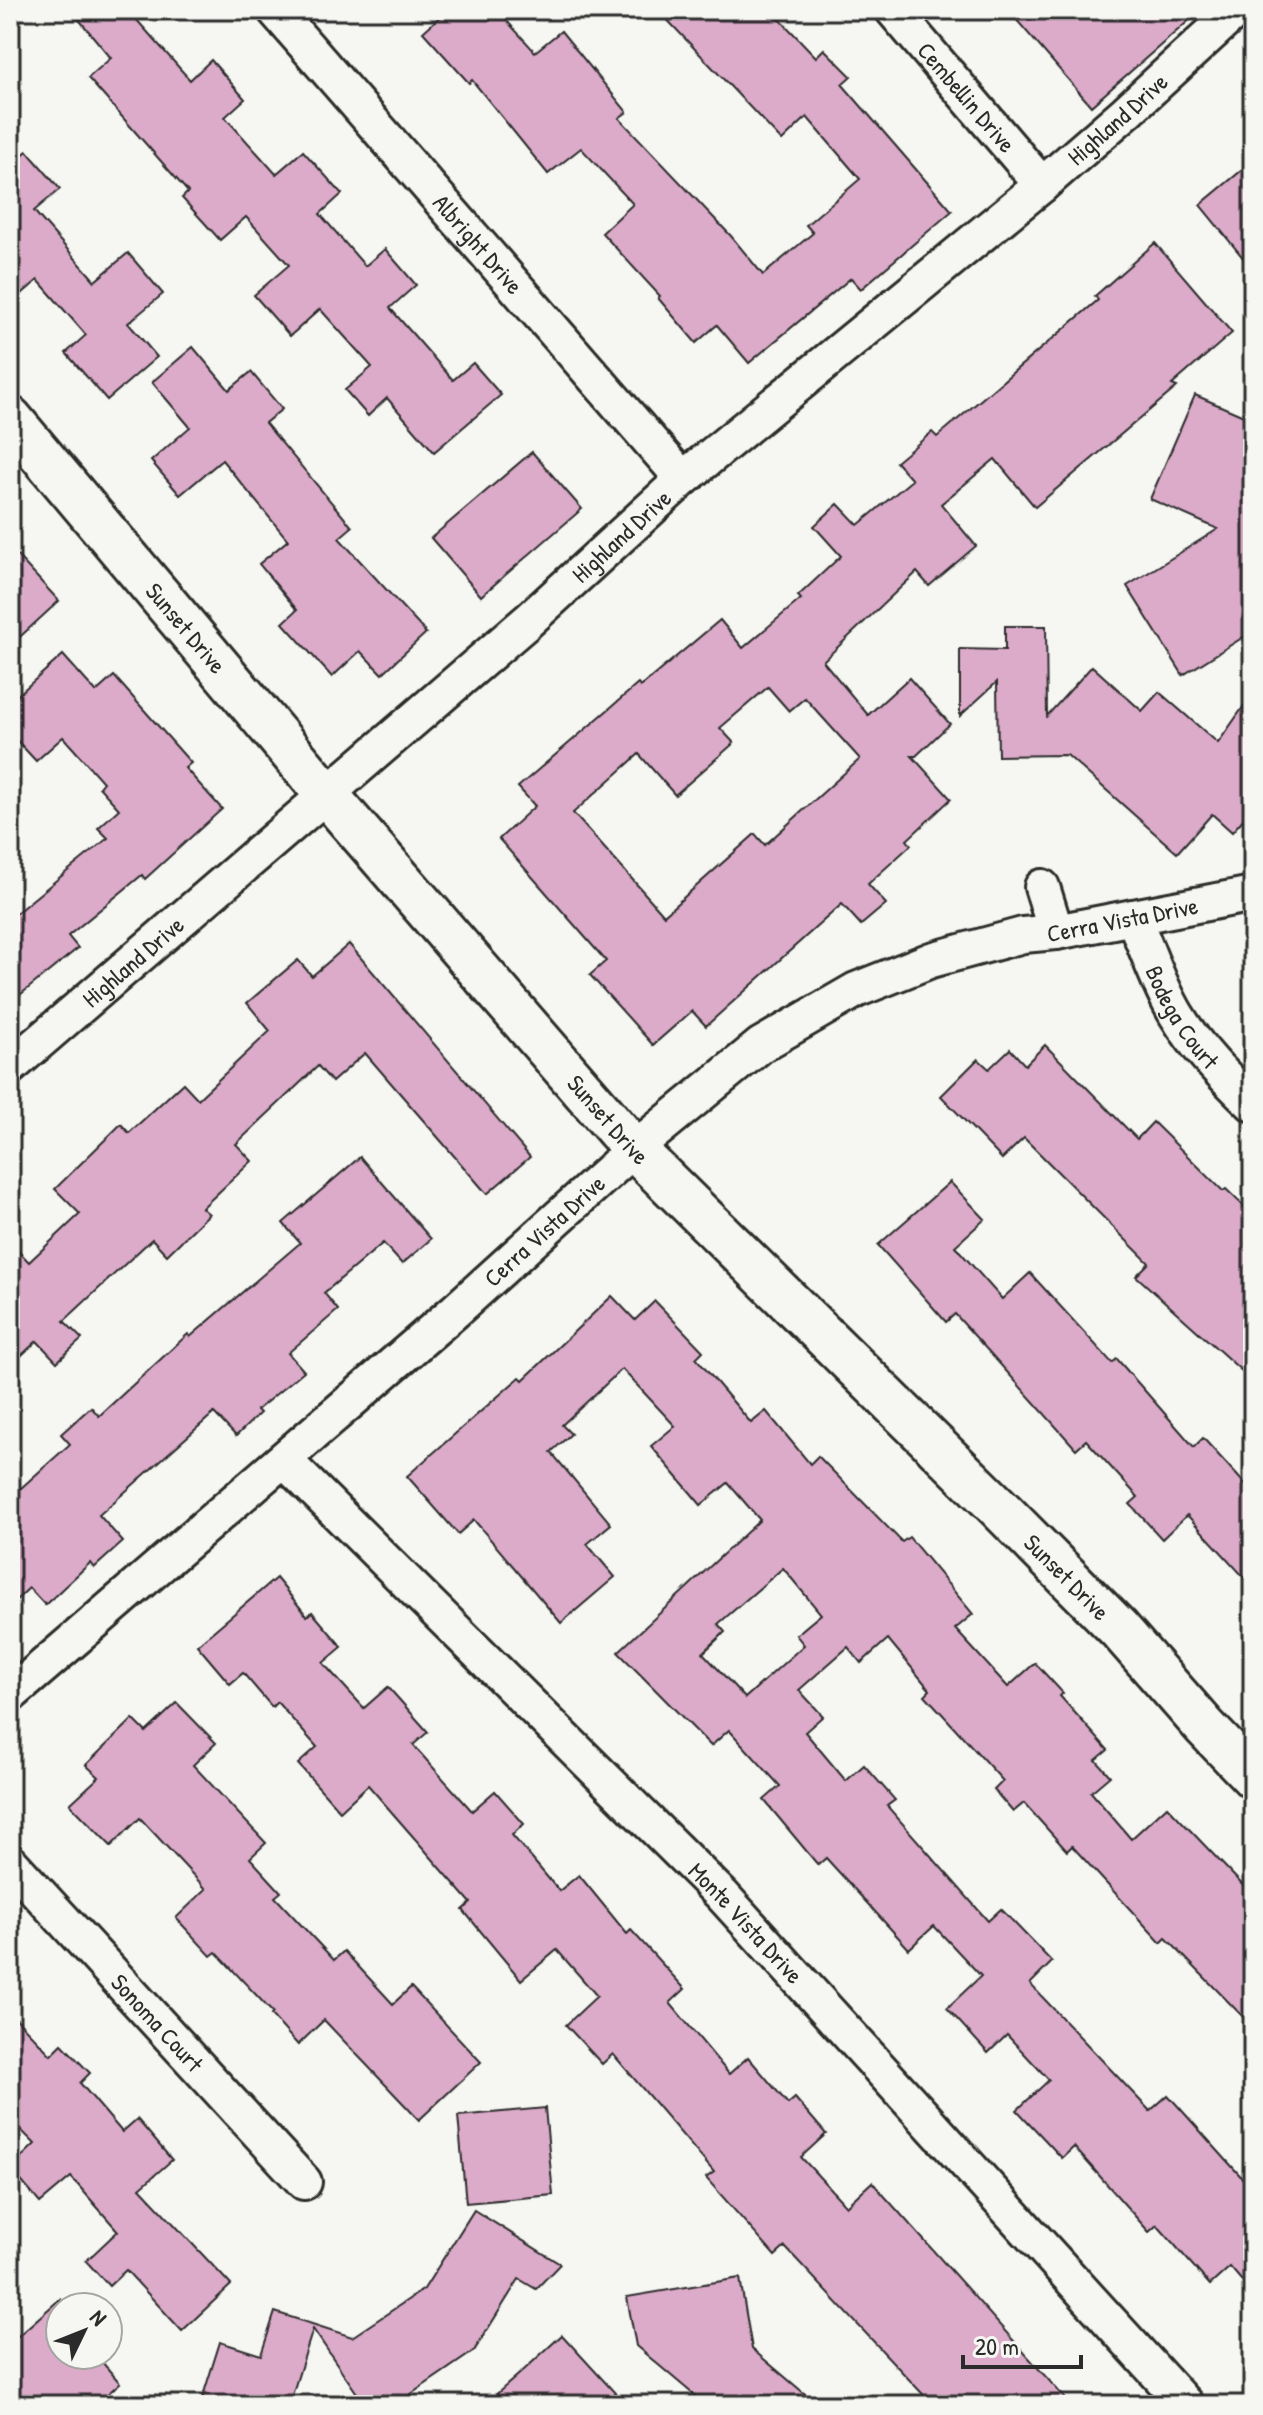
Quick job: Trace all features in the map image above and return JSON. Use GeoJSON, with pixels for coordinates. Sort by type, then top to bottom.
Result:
{"type":"FeatureCollection","features":[{"type":"Feature","properties":{"kind":"street","name":"Albright Drive"},"geometry":{"type":"LineString","coordinates":[[275,10],[683,479]]}},
{"type":"Feature","properties":{"kind":"street","name":"Cembellin Drive"},"geometry":{"type":"LineString","coordinates":[[893,10],[1042,185]]}},
{"type":"Feature","properties":{"kind":"street","name":"Highland Drive"},"geometry":{"type":"LineString","coordinates":[[10,1067],[528,621],[683,479],[1042,185],[1237,10]]}},
{"type":"Feature","properties":{"kind":"street","name":"Sunset Drive"},"geometry":{"type":"LineString","coordinates":[[10,418],[327,795],[634,1149],[1119,1629],[1253,1777]]}},
{"type":"Feature","properties":{"kind":"street"},"geometry":{"type":"LineString","coordinates":[[1042,887],[1056,932]]}},
{"type":"Feature","properties":{"kind":"street","name":"Cerra Vista Drive"},"geometry":{"type":"LineString","coordinates":[[10,1695],[455,1311],[634,1149],[761,1045],[856,990],[931,960],[1023,935],[1056,932],[1253,894]]}},
{"type":"Feature","properties":{"kind":"street","name":"Bodega Court"},"geometry":{"type":"LineString","coordinates":[[1133,917],[1174,1011],[1216,1069],[1253,1104]]}},
{"type":"Feature","properties":{"kind":"street","name":"Monte Vista Drive"},"geometry":{"type":"LineString","coordinates":[[284,1460],[722,1895],[1186,2405]]}},
{"type":"Feature","properties":{"kind":"street","name":"Sonoma Court"},"geometry":{"type":"LineString","coordinates":[[10,1862],[304,2182]]}},
{"type":"Feature","properties":{"kind":"building"},"geometry":{"type":"Polygon","coordinates":[[[71,10],[128,10],[190,80],[211,60],[245,99],[225,117],[276,174],[303,151],[342,194],[320,214],[365,266],[385,249],[416,285],[390,308],[453,380],[473,363],[501,395],[434,452],[387,398],[368,416],[345,390],[372,367],[320,309],[290,336],[254,295],[289,265],[246,217],[220,240],[182,198],[188,192],[88,78],[111,58],[71,10]]]}},
{"type":"Feature","properties":{"kind":"building"},"geometry":{"type":"Polygon","coordinates":[[[447,10],[497,10],[535,52],[561,31],[627,112],[619,118],[731,236],[763,275],[813,233],[806,225],[860,179],[807,117],[782,141],[658,10],[771,10],[816,57],[824,49],[851,76],[842,84],[952,211],[861,289],[851,278],[749,363],[717,325],[696,343],[658,298],[660,296],[602,233],[633,204],[581,148],[548,174],[472,80],[469,83],[423,32],[447,10]]]}},
{"type":"Feature","properties":{"kind":"building"},"geometry":{"type":"Polygon","coordinates":[[[1008,10],[1201,10],[1091,106],[1008,10]]]}},
{"type":"Feature","properties":{"kind":"building"},"geometry":{"type":"Polygon","coordinates":[[[27,151],[60,189],[34,211],[95,281],[128,253],[163,294],[128,323],[157,357],[107,400],[66,353],[86,335],[38,280],[10,304],[10,166],[27,151]]]}},
{"type":"Feature","properties":{"kind":"building"},"geometry":{"type":"Polygon","coordinates":[[[1253,161],[1253,270],[1200,205],[1253,161]]]}},
{"type":"Feature","properties":{"kind":"building"},"geometry":{"type":"Polygon","coordinates":[[[1155,243],[1232,333],[1172,385],[1177,387],[1035,507],[995,459],[941,504],[976,546],[929,586],[917,572],[823,661],[868,715],[909,678],[950,724],[916,756],[912,756],[951,799],[907,840],[911,845],[868,884],[886,904],[861,925],[842,904],[706,1026],[692,1011],[653,1045],[590,975],[606,961],[499,839],[535,806],[518,787],[638,684],[640,687],[720,620],[743,648],[801,599],[798,596],[841,556],[814,526],[838,504],[858,525],[912,480],[896,462],[932,432],[937,437],[1098,300],[1095,296],[1155,243]],[[768,687],[720,728],[734,743],[675,795],[639,754],[573,813],[664,915],[755,834],[765,845],[860,759],[805,698],[789,711],[768,687]]]}},
{"type":"Feature","properties":{"kind":"building"},"geometry":{"type":"Polygon","coordinates":[[[193,347],[229,390],[251,372],[282,409],[265,423],[352,527],[339,538],[426,633],[382,674],[360,651],[332,677],[283,623],[297,610],[259,564],[288,540],[222,460],[180,495],[151,461],[190,427],[152,382],[193,347]]]}},
{"type":"Feature","properties":{"kind":"building"},"geometry":{"type":"Polygon","coordinates":[[[1195,395],[1253,420],[1253,631],[1183,675],[1127,586],[1218,529],[1150,499],[1195,395]]]}},
{"type":"Feature","properties":{"kind":"building"},"geometry":{"type":"Polygon","coordinates":[[[532,452],[582,509],[481,596],[431,538],[532,452]]]}},
{"type":"Feature","properties":{"kind":"building"},"geometry":{"type":"Polygon","coordinates":[[[10,548],[59,601],[10,646],[10,548]]]}},
{"type":"Feature","properties":{"kind":"building"},"geometry":{"type":"Polygon","coordinates":[[[1005,626],[1046,626],[1047,716],[1092,666],[1142,711],[1159,692],[1218,743],[1253,693],[1253,808],[1232,832],[1212,814],[1177,853],[1067,755],[998,756],[997,682],[960,716],[960,649],[1005,650],[1005,626]]]}},
{"type":"Feature","properties":{"kind":"building"},"geometry":{"type":"Polygon","coordinates":[[[63,655],[96,692],[114,676],[191,763],[185,768],[222,809],[145,879],[142,875],[68,936],[78,948],[10,1003],[10,918],[108,838],[98,828],[119,809],[99,787],[103,782],[63,737],[36,761],[10,733],[10,702],[63,655]]]}},
{"type":"Feature","properties":{"kind":"building"},"geometry":{"type":"Polygon","coordinates":[[[349,944],[530,1157],[487,1194],[365,1053],[332,1082],[318,1066],[236,1144],[252,1161],[202,1208],[209,1214],[167,1255],[152,1239],[64,1321],[82,1339],[57,1362],[37,1341],[10,1366],[10,1242],[29,1262],[80,1214],[55,1189],[121,1124],[129,1133],[183,1083],[198,1099],[270,1031],[247,1003],[298,960],[312,976],[349,944]]]}},
{"type":"Feature","properties":{"kind":"building"},"geometry":{"type":"Polygon","coordinates":[[[1045,1045],[1137,1139],[1153,1122],[1223,1191],[1226,1189],[1253,1215],[1253,1381],[1136,1276],[1149,1263],[1024,1138],[1002,1159],[941,1096],[978,1059],[989,1069],[1010,1049],[1025,1065],[1045,1045]]]}},
{"type":"Feature","properties":{"kind":"building"},"geometry":{"type":"Polygon","coordinates":[[[360,1157],[431,1239],[402,1264],[383,1243],[324,1293],[338,1310],[288,1353],[304,1371],[257,1410],[260,1413],[236,1436],[214,1413],[99,1515],[123,1542],[94,1568],[90,1563],[45,1605],[29,1588],[10,1606],[10,1498],[70,1444],[61,1434],[91,1407],[99,1416],[188,1334],[190,1337],[300,1243],[283,1223],[360,1157]]]}},
{"type":"Feature","properties":{"kind":"building"},"geometry":{"type":"Polygon","coordinates":[[[950,1182],[985,1219],[955,1246],[1002,1299],[1030,1273],[1112,1363],[1117,1359],[1194,1447],[1203,1438],[1253,1493],[1253,1587],[1187,1515],[1162,1539],[1130,1504],[1138,1497],[1086,1440],[1076,1449],[955,1314],[946,1322],[878,1245],[950,1182]]]}},
{"type":"Feature","properties":{"kind":"building"},"geometry":{"type":"Polygon","coordinates":[[[612,1296],[635,1320],[655,1301],[703,1351],[696,1358],[751,1423],[766,1411],[810,1464],[818,1456],[902,1542],[909,1537],[973,1614],[955,1629],[1008,1687],[1035,1663],[1063,1693],[1060,1696],[1108,1750],[1096,1760],[1110,1776],[1091,1792],[1131,1839],[1167,1806],[1253,1896],[1253,2027],[1166,1938],[1161,1943],[1072,1846],[1067,1851],[1024,1803],[1013,1812],[994,1790],[1003,1781],[925,1695],[930,1690],[888,1639],[861,1663],[848,1647],[799,1690],[823,1716],[805,1732],[846,1781],[864,1765],[895,1800],[887,1806],[988,1921],[1001,1909],[1052,1962],[1030,1984],[1150,2111],[1168,2095],[1253,2190],[1253,2294],[1230,2267],[1210,2285],[1157,2225],[1149,2232],[1074,2147],[1062,2158],[1017,2110],[1049,2080],[1007,2035],[988,2053],[947,2008],[981,1976],[934,1926],[909,1949],[826,1858],[818,1865],[764,1800],[780,1786],[729,1730],[711,1746],[618,1652],[760,1520],[728,1483],[701,1505],[651,1446],[675,1426],[622,1369],[562,1425],[571,1434],[551,1452],[611,1524],[587,1544],[615,1577],[561,1623],[474,1520],[458,1534],[407,1476],[520,1377],[523,1380],[612,1296]],[[783,1568],[718,1624],[725,1632],[703,1653],[745,1698],[804,1645],[796,1635],[821,1614],[783,1568]]]}},
{"type":"Feature","properties":{"kind":"building"},"geometry":{"type":"Polygon","coordinates":[[[276,1578],[307,1616],[312,1612],[342,1647],[323,1663],[364,1708],[388,1687],[428,1732],[413,1745],[472,1811],[495,1791],[524,1824],[512,1835],[559,1891],[579,1875],[627,1934],[631,1930],[685,1989],[670,2003],[729,2074],[748,2057],[788,2104],[795,2098],[826,2134],[801,2157],[846,2206],[872,2182],[1071,2405],[933,2405],[785,2247],[775,2256],[706,2178],[714,2172],[613,2054],[602,2064],[566,2025],[597,1996],[557,1950],[521,1980],[463,1910],[471,1903],[368,1785],[340,1811],[298,1764],[317,1747],[277,1702],[272,1707],[243,1673],[230,1684],[197,1645],[276,1578]]]}},
{"type":"Feature","properties":{"kind":"building"},"geometry":{"type":"Polygon","coordinates":[[[177,1703],[216,1743],[193,1765],[266,1843],[250,1858],[281,1892],[275,1897],[334,1960],[344,1951],[393,2004],[411,1987],[481,2062],[419,2120],[324,2020],[298,2045],[271,2015],[273,2013],[216,1952],[211,1956],[176,1918],[206,1889],[140,1818],[111,1846],[70,1804],[99,1777],[86,1765],[133,1719],[146,1732],[177,1703]]]}},
{"type":"Feature","properties":{"kind":"building"},"geometry":{"type":"Polygon","coordinates":[[[10,2012],[51,2055],[62,2044],[90,2073],[80,2083],[122,2132],[137,2119],[172,2160],[140,2188],[231,2285],[182,2331],[126,2270],[109,2286],[86,2261],[118,2231],[71,2177],[40,2203],[10,2168],[35,2144],[10,2119],[10,2012]]]}},
{"type":"Feature","properties":{"kind":"building"},"geometry":{"type":"Polygon","coordinates":[[[545,2108],[553,2195],[466,2203],[458,2116],[545,2108]]]}},
{"type":"Feature","properties":{"kind":"building"},"geometry":{"type":"Polygon","coordinates":[[[474,2210],[560,2264],[536,2289],[519,2279],[474,2351],[395,2405],[365,2405],[313,2329],[289,2405],[221,2405],[202,2399],[220,2342],[261,2355],[275,2312],[352,2337],[424,2289],[474,2210]]]}},
{"type":"Feature","properties":{"kind":"building"},"geometry":{"type":"Polygon","coordinates":[[[740,2278],[752,2349],[818,2405],[706,2405],[636,2346],[627,2297],[740,2278]]]}},
{"type":"Feature","properties":{"kind":"building"},"geometry":{"type":"Polygon","coordinates":[[[44,2313],[44,2371],[110,2371],[120,2383],[95,2405],[10,2405],[10,2343],[44,2313]]]}},
{"type":"Feature","properties":{"kind":"building"},"geometry":{"type":"Polygon","coordinates":[[[562,2335],[626,2405],[484,2405],[525,2369],[562,2335]]]}}]}
